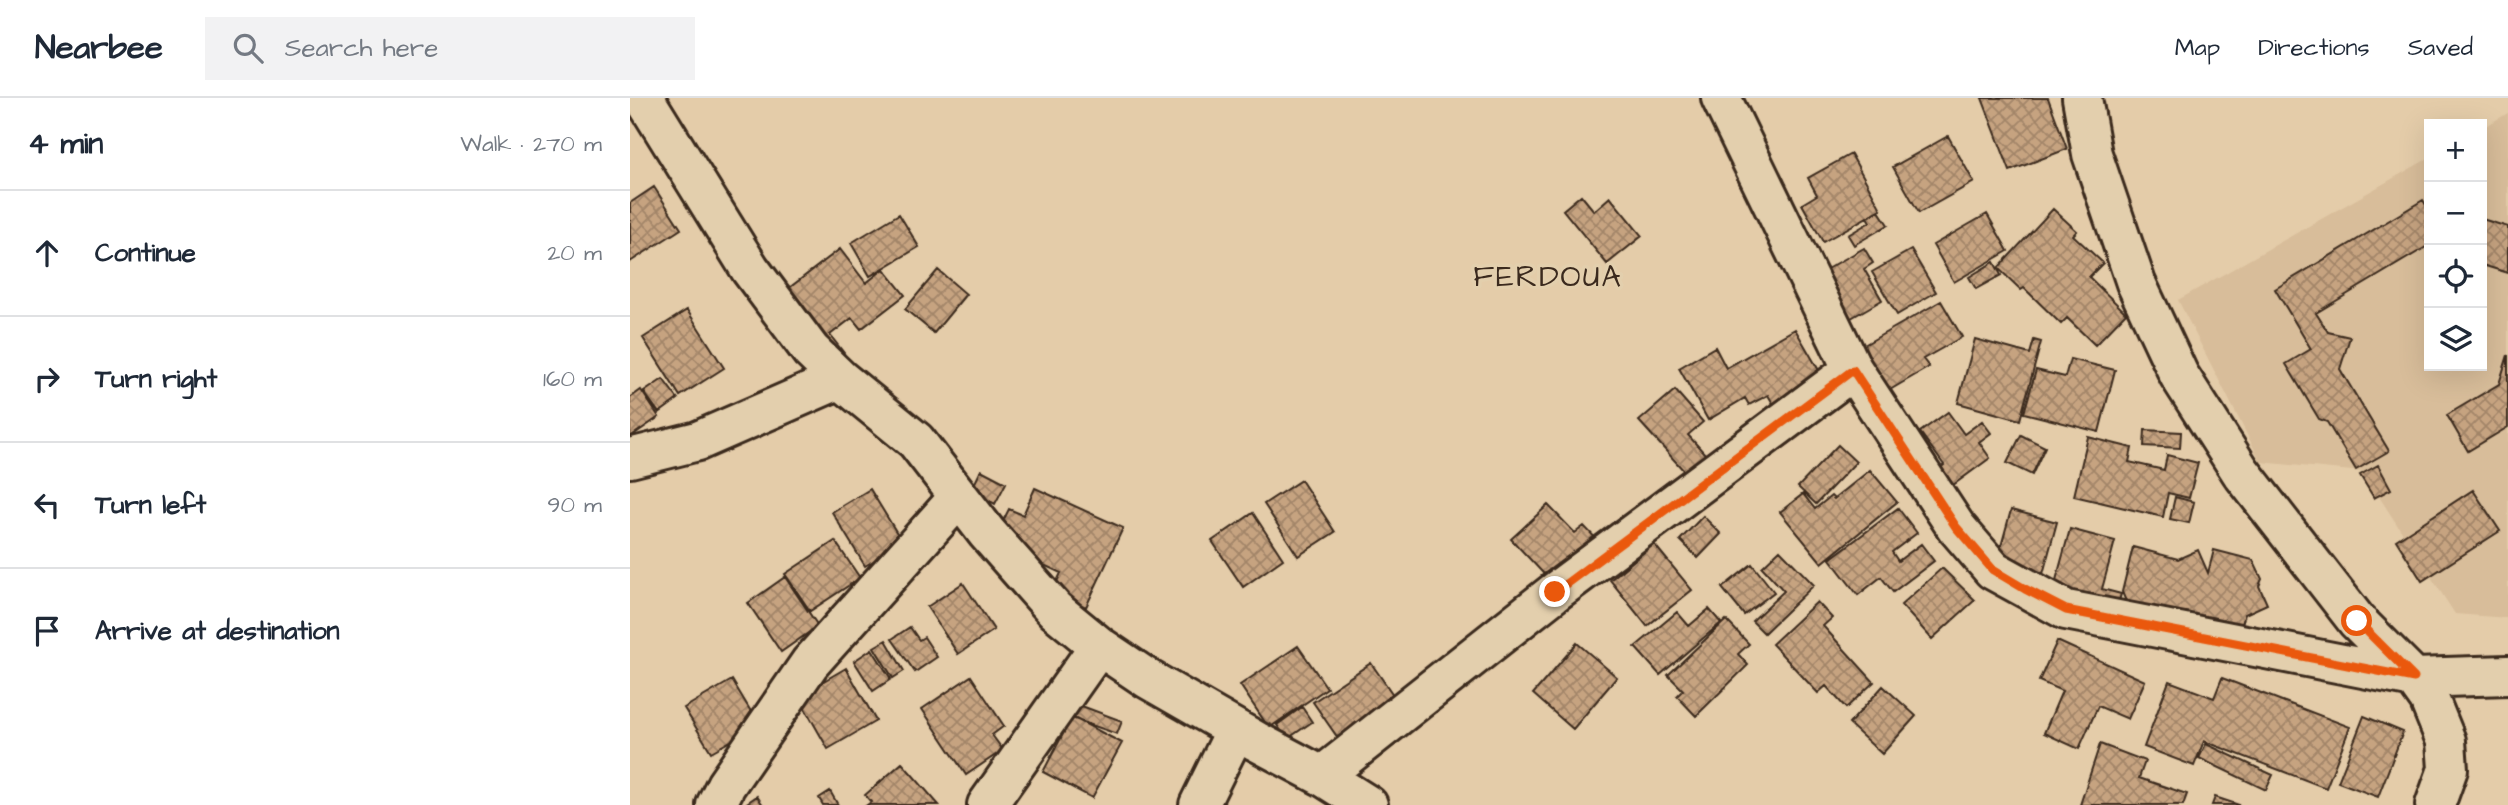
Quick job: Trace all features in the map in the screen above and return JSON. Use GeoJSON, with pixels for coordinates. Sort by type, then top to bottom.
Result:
{"type":"FeatureCollection","features":[{"type":"Feature","properties":{"kind":"street"},"geometry":{"type":"LineString","coordinates":[[644,98],[750,269],[811,351],[840,379],[916,441],[987,533],[1055,610],[1099,646],[1148,679],[1322,776],[1367,805]]}},
{"type":"Feature","properties":{"kind":"street"},"geometry":{"type":"LineString","coordinates":[[1721,98],[1853,370],[1956,527],[1993,570],[2066,610],[2414,678],[2508,675]]}},
{"type":"Feature","properties":{"kind":"street"},"geometry":{"type":"LineString","coordinates":[[2082,98],[2092,154],[2132,270],[2179,375],[2249,483],[2357,621],[2414,678],[2429,699],[2446,741],[2448,769],[2435,805]]}},
{"type":"Feature","properties":{"kind":"street"},"geometry":{"type":"LineString","coordinates":[[1322,776],[1555,592],[1853,370]]}},
{"type":"Feature","properties":{"kind":"street"},"geometry":{"type":"LineString","coordinates":[[630,458],[698,440],[840,379]]}},
{"type":"Feature","properties":{"kind":"street"},"geometry":{"type":"LineString","coordinates":[[716,805],[726,785],[810,663],[959,496]]}},
{"type":"Feature","properties":{"kind":"street"},"geometry":{"type":"LineString","coordinates":[[987,805],[1099,646]]}},
{"type":"Feature","properties":{"kind":"street"},"geometry":{"type":"LineString","coordinates":[[1199,805],[1236,730]]}},
{"type":"Feature","properties":{"kind":"shaded area"},"geometry":{"type":"Polygon","coordinates":[[[2508,113],[2508,618],[2455,614],[2363,472],[2261,462],[2178,300],[2424,161],[2424,371],[2487,371],[2487,125],[2508,113]]]}},
{"type":"Feature","properties":{"kind":"building"},"geometry":{"type":"Polygon","coordinates":[[[1982,98],[2048,98],[2067,149],[2010,171],[1982,98]]]}},
{"type":"Feature","properties":{"kind":"building"},"geometry":{"type":"Polygon","coordinates":[[[1948,136],[1974,182],[1919,213],[1893,167],[1948,136]]]}},
{"type":"Feature","properties":{"kind":"building"},"geometry":{"type":"Polygon","coordinates":[[[1851,154],[1881,209],[1823,242],[1802,204],[1817,195],[1808,178],[1851,154]]]}},
{"type":"Feature","properties":{"kind":"building"},"geometry":{"type":"Polygon","coordinates":[[[654,187],[681,229],[630,262],[630,203],[654,187]]]}},
{"type":"Feature","properties":{"kind":"building"},"geometry":{"type":"Polygon","coordinates":[[[1581,195],[1594,211],[1610,197],[1642,236],[1607,264],[1563,210],[1581,195]]]}},
{"type":"Feature","properties":{"kind":"building"},"geometry":{"type":"Polygon","coordinates":[[[2424,202],[2424,248],[2316,313],[2328,332],[2350,337],[2340,369],[2389,451],[2356,470],[2327,422],[2319,419],[2286,364],[2311,349],[2275,289],[2424,202]]]}},
{"type":"Feature","properties":{"kind":"building"},"geometry":{"type":"Polygon","coordinates":[[[2053,209],[2077,231],[2073,235],[2103,263],[2089,277],[2126,313],[2095,345],[2067,318],[2061,324],[2024,288],[2021,290],[1998,268],[2053,209]]]}},
{"type":"Feature","properties":{"kind":"building"},"geometry":{"type":"Polygon","coordinates":[[[1879,211],[1888,225],[1854,245],[1848,235],[1870,222],[1867,217],[1879,211]]]}},
{"type":"Feature","properties":{"kind":"building"},"geometry":{"type":"Polygon","coordinates":[[[899,214],[919,247],[870,276],[851,243],[899,214]]]}},
{"type":"Feature","properties":{"kind":"building"},"geometry":{"type":"Polygon","coordinates":[[[1987,214],[2008,251],[1954,282],[1933,245],[1987,214]]]}},
{"type":"Feature","properties":{"kind":"building"},"geometry":{"type":"Polygon","coordinates":[[[2487,221],[2508,227],[2508,273],[2487,267],[2487,221]]]}},
{"type":"Feature","properties":{"kind":"building"},"geometry":{"type":"Polygon","coordinates":[[[1864,248],[1873,263],[1864,269],[1882,300],[1846,321],[1818,274],[1864,248]]]}},
{"type":"Feature","properties":{"kind":"building"},"geometry":{"type":"Polygon","coordinates":[[[840,249],[866,283],[884,269],[905,295],[861,329],[852,318],[830,335],[844,353],[833,362],[780,295],[840,249]]]}},
{"type":"Feature","properties":{"kind":"building"},"geometry":{"type":"Polygon","coordinates":[[[1911,250],[1936,292],[1897,315],[1872,272],[1911,250]]]}},
{"type":"Feature","properties":{"kind":"building"},"geometry":{"type":"Polygon","coordinates":[[[1994,262],[2001,275],[1976,289],[1969,277],[1994,262]]]}},
{"type":"Feature","properties":{"kind":"building"},"geometry":{"type":"Polygon","coordinates":[[[938,270],[966,294],[934,333],[905,309],[938,270]]]}},
{"type":"Feature","properties":{"kind":"building"},"geometry":{"type":"Polygon","coordinates":[[[1941,301],[1962,337],[1923,359],[1929,367],[1883,394],[1857,349],[1941,301]]]}},
{"type":"Feature","properties":{"kind":"building"},"geometry":{"type":"Polygon","coordinates":[[[687,310],[724,368],[680,396],[643,338],[687,310]]]}},
{"type":"Feature","properties":{"kind":"building"},"geometry":{"type":"Polygon","coordinates":[[[1795,329],[1828,386],[1779,414],[1768,395],[1749,405],[1745,398],[1708,420],[1679,368],[1715,347],[1726,368],[1795,329]]]}},
{"type":"Feature","properties":{"kind":"building"},"geometry":{"type":"Polygon","coordinates":[[[1975,339],[2030,354],[2034,340],[2041,342],[2020,420],[1958,403],[1975,339]]]}},
{"type":"Feature","properties":{"kind":"building"},"geometry":{"type":"Polygon","coordinates":[[[2508,355],[2508,427],[2468,451],[2447,415],[2499,384],[2508,355]]]}},
{"type":"Feature","properties":{"kind":"building"},"geometry":{"type":"Polygon","coordinates":[[[2070,359],[2115,370],[2099,432],[2024,413],[2036,370],[2065,377],[2070,359]]]}},
{"type":"Feature","properties":{"kind":"building"},"geometry":{"type":"Polygon","coordinates":[[[663,379],[678,399],[659,413],[644,392],[663,379]]]}},
{"type":"Feature","properties":{"kind":"building"},"geometry":{"type":"Polygon","coordinates":[[[641,390],[659,417],[630,437],[630,398],[641,390]]]}},
{"type":"Feature","properties":{"kind":"building"},"geometry":{"type":"Polygon","coordinates":[[[1675,390],[1703,422],[1688,435],[1714,464],[1694,482],[1639,421],[1675,390]]]}},
{"type":"Feature","properties":{"kind":"building"},"geometry":{"type":"Polygon","coordinates":[[[1948,412],[1964,434],[1982,421],[1991,433],[1979,442],[1990,458],[1938,496],[1926,479],[1944,465],[1920,432],[1948,412]]]}},
{"type":"Feature","properties":{"kind":"building"},"geometry":{"type":"Polygon","coordinates":[[[2145,430],[2181,432],[2180,448],[2144,446],[2145,430]]]}},
{"type":"Feature","properties":{"kind":"building"},"geometry":{"type":"Polygon","coordinates":[[[2021,435],[2045,447],[2032,475],[2007,463],[2021,435]]]}},
{"type":"Feature","properties":{"kind":"building"},"geometry":{"type":"Polygon","coordinates":[[[2088,437],[2132,448],[2129,462],[2164,470],[2167,455],[2198,463],[2189,498],[2168,493],[2163,517],[2074,496],[2088,437]]]}},
{"type":"Feature","properties":{"kind":"building"},"geometry":{"type":"Polygon","coordinates":[[[1838,445],[1856,462],[1816,504],[1798,487],[1838,445]]]}},
{"type":"Feature","properties":{"kind":"building"},"geometry":{"type":"Polygon","coordinates":[[[2378,465],[2391,489],[2374,498],[2360,475],[2378,465]]]}},
{"type":"Feature","properties":{"kind":"building"},"geometry":{"type":"Polygon","coordinates":[[[981,470],[1006,483],[995,504],[971,491],[981,470]]]}},
{"type":"Feature","properties":{"kind":"building"},"geometry":{"type":"Polygon","coordinates":[[[1870,470],[1897,502],[1822,563],[1780,512],[1803,494],[1815,509],[1831,496],[1834,499],[1870,470]]]}},
{"type":"Feature","properties":{"kind":"building"},"geometry":{"type":"Polygon","coordinates":[[[1301,480],[1335,532],[1298,556],[1264,504],[1301,480]]]}},
{"type":"Feature","properties":{"kind":"building"},"geometry":{"type":"Polygon","coordinates":[[[1035,488],[1123,528],[1086,607],[1052,592],[1061,573],[993,541],[1009,509],[1023,515],[1035,488]]]}},
{"type":"Feature","properties":{"kind":"building"},"geometry":{"type":"Polygon","coordinates":[[[870,489],[903,543],[865,566],[832,512],[870,489]]]}},
{"type":"Feature","properties":{"kind":"building"},"geometry":{"type":"Polygon","coordinates":[[[2473,490],[2500,531],[2422,581],[2396,540],[2473,490]]]}},
{"type":"Feature","properties":{"kind":"building"},"geometry":{"type":"Polygon","coordinates":[[[2175,497],[2194,502],[2189,523],[2170,519],[2175,497]]]}},
{"type":"Feature","properties":{"kind":"building"},"geometry":{"type":"Polygon","coordinates":[[[1548,505],[1575,533],[1584,526],[1603,546],[1557,588],[1511,539],[1548,505]]]}},
{"type":"Feature","properties":{"kind":"building"},"geometry":{"type":"Polygon","coordinates":[[[1898,508],[1917,533],[1892,552],[1898,561],[1921,544],[1934,561],[1893,592],[1881,577],[1858,595],[1830,559],[1898,508]]]}},
{"type":"Feature","properties":{"kind":"building"},"geometry":{"type":"Polygon","coordinates":[[[2011,510],[2057,522],[2043,574],[1997,561],[2011,510]]]}},
{"type":"Feature","properties":{"kind":"building"},"geometry":{"type":"Polygon","coordinates":[[[1253,513],[1283,559],[1243,587],[1212,541],[1253,513]]]}},
{"type":"Feature","properties":{"kind":"building"},"geometry":{"type":"Polygon","coordinates":[[[1703,516],[1721,534],[1698,558],[1680,540],[1703,516]]]}},
{"type":"Feature","properties":{"kind":"building"},"geometry":{"type":"Polygon","coordinates":[[[2070,529],[2115,541],[2102,589],[2121,594],[2113,622],[2049,606],[2070,529]]]}},
{"type":"Feature","properties":{"kind":"building"},"geometry":{"type":"Polygon","coordinates":[[[835,541],[860,578],[810,611],[785,574],[835,541]]]}},
{"type":"Feature","properties":{"kind":"building"},"geometry":{"type":"Polygon","coordinates":[[[1654,544],[1692,590],[1647,626],[1610,580],[1654,544]]]}},
{"type":"Feature","properties":{"kind":"building"},"geometry":{"type":"Polygon","coordinates":[[[2133,547],[2178,559],[2198,550],[2208,573],[2214,550],[2253,560],[2262,579],[2259,586],[2267,604],[2245,614],[2242,624],[2224,632],[2133,618],[2122,592],[2133,547]]]}},
{"type":"Feature","properties":{"kind":"building"},"geometry":{"type":"Polygon","coordinates":[[[1780,550],[1814,585],[1764,633],[1752,621],[1784,591],[1762,567],[1780,550]]]}},
{"type":"Feature","properties":{"kind":"building"},"geometry":{"type":"Polygon","coordinates":[[[1752,564],[1774,592],[1744,615],[1722,588],[1752,564]]]}},
{"type":"Feature","properties":{"kind":"building"},"geometry":{"type":"Polygon","coordinates":[[[1942,568],[1975,600],[1932,639],[1901,605],[1942,568]]]}},
{"type":"Feature","properties":{"kind":"building"},"geometry":{"type":"Polygon","coordinates":[[[785,577],[818,626],[781,652],[748,603],[785,577]]]}},
{"type":"Feature","properties":{"kind":"building"},"geometry":{"type":"Polygon","coordinates":[[[963,583],[994,630],[958,654],[927,607],[963,583]]]}},
{"type":"Feature","properties":{"kind":"building"},"geometry":{"type":"Polygon","coordinates":[[[1817,602],[1832,618],[1823,626],[1874,682],[1846,708],[1826,686],[1818,693],[1772,644],[1817,602]]]}},
{"type":"Feature","properties":{"kind":"building"},"geometry":{"type":"Polygon","coordinates":[[[1709,609],[1721,623],[1660,675],[1635,647],[1677,612],[1689,626],[1709,609]]]}},
{"type":"Feature","properties":{"kind":"building"},"geometry":{"type":"Polygon","coordinates":[[[1726,620],[1749,644],[1738,654],[1748,665],[1696,716],[1677,696],[1683,690],[1668,675],[1726,620]]]}},
{"type":"Feature","properties":{"kind":"building"},"geometry":{"type":"Polygon","coordinates":[[[910,627],[919,640],[924,637],[937,657],[915,672],[892,639],[910,627]]]}},
{"type":"Feature","properties":{"kind":"building"},"geometry":{"type":"Polygon","coordinates":[[[886,640],[904,671],[893,678],[874,647],[886,640]]]}},
{"type":"Feature","properties":{"kind":"building"},"geometry":{"type":"Polygon","coordinates":[[[2057,641],[2145,681],[2128,719],[2098,706],[2079,749],[2044,733],[2062,691],[2039,681],[2057,641]]]}},
{"type":"Feature","properties":{"kind":"building"},"geometry":{"type":"Polygon","coordinates":[[[1577,643],[1617,677],[1573,729],[1533,694],[1577,643]]]}},
{"type":"Feature","properties":{"kind":"building"},"geometry":{"type":"Polygon","coordinates":[[[1298,646],[1327,688],[1269,728],[1240,685],[1298,646]]]}},
{"type":"Feature","properties":{"kind":"building"},"geometry":{"type":"Polygon","coordinates":[[[872,649],[891,679],[873,691],[854,661],[872,649]]]}},
{"type":"Feature","properties":{"kind":"building"},"geometry":{"type":"Polygon","coordinates":[[[1371,663],[1407,715],[1349,754],[1313,702],[1371,663]]]}},
{"type":"Feature","properties":{"kind":"building"},"geometry":{"type":"Polygon","coordinates":[[[846,668],[876,721],[828,749],[798,696],[846,668]]]}},
{"type":"Feature","properties":{"kind":"building"},"geometry":{"type":"Polygon","coordinates":[[[971,676],[1004,726],[992,735],[1003,750],[966,775],[922,709],[971,676]]]}},
{"type":"Feature","properties":{"kind":"building"},"geometry":{"type":"Polygon","coordinates":[[[2222,678],[2350,727],[2326,788],[2204,741],[2194,766],[2144,747],[2169,681],[2214,698],[2222,678]]]}},
{"type":"Feature","properties":{"kind":"building"},"geometry":{"type":"Polygon","coordinates":[[[732,680],[759,725],[711,752],[684,708],[732,680]]]}},
{"type":"Feature","properties":{"kind":"building"},"geometry":{"type":"Polygon","coordinates":[[[1883,686],[1916,716],[1882,754],[1849,724],[1883,686]]]}},
{"type":"Feature","properties":{"kind":"building"},"geometry":{"type":"Polygon","coordinates":[[[1079,705],[1122,721],[1117,734],[1074,719],[1079,705]]]}},
{"type":"Feature","properties":{"kind":"building"},"geometry":{"type":"Polygon","coordinates":[[[1302,707],[1312,722],[1287,739],[1277,725],[1302,707]]]}},
{"type":"Feature","properties":{"kind":"building"},"geometry":{"type":"Polygon","coordinates":[[[2364,716],[2403,732],[2378,797],[2338,782],[2364,716]]]}},
{"type":"Feature","properties":{"kind":"building"},"geometry":{"type":"Polygon","coordinates":[[[1072,717],[1122,743],[1092,798],[1043,772],[1072,717]]]}},
{"type":"Feature","properties":{"kind":"building"},"geometry":{"type":"Polygon","coordinates":[[[2100,744],[2145,761],[2139,778],[2187,794],[2183,805],[2080,805],[2100,744]]]}},
{"type":"Feature","properties":{"kind":"building"},"geometry":{"type":"Polygon","coordinates":[[[2206,744],[2273,775],[2266,790],[2199,758],[2206,744]]]}},
{"type":"Feature","properties":{"kind":"building"},"geometry":{"type":"Polygon","coordinates":[[[902,763],[939,805],[867,805],[871,802],[865,795],[902,763]]]}},
{"type":"Feature","properties":{"kind":"building"},"geometry":{"type":"Polygon","coordinates":[[[830,791],[838,805],[823,805],[819,798],[830,791]]]}},
{"type":"Feature","properties":{"kind":"building"},"geometry":{"type":"Polygon","coordinates":[[[757,796],[763,805],[744,805],[757,796]]]}},
{"type":"Feature","properties":{"kind":"building"},"geometry":{"type":"Polygon","coordinates":[[[2215,797],[2239,805],[2212,805],[2215,797]]]}},
{"type":"Feature","properties":{"kind":"district","name":"FERDOUA"},"geometry":{"type":"Point","coordinates":[1548,277]}},
{"type":"Feature","properties":{"kind":"route"},"geometry":{"type":"LineString","coordinates":[[1555,592],[1853,370],[1956,527],[1993,570],[2066,610],[2414,678],[2357,621]]}}]}
